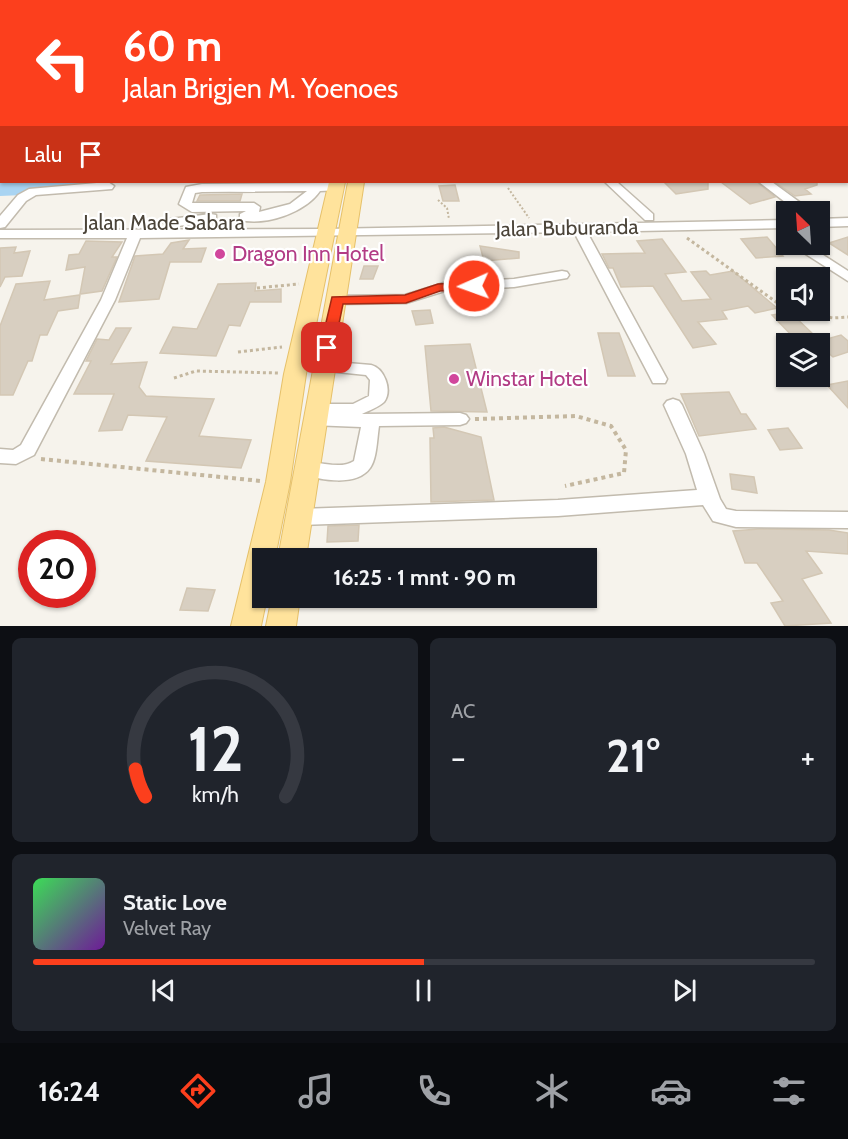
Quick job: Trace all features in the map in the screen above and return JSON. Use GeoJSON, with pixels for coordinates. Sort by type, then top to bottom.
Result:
{"type":"FeatureCollection","features":[{"type":"Feature","properties":{"kind":"main road"},"geometry":{"type":"LineString","coordinates":[[246,626],[278,482],[295,374],[315,282],[356,183]]}},
{"type":"Feature","properties":{"kind":"main road"},"geometry":{"type":"LineString","coordinates":[[294,548],[337,300],[337,184]]}},
{"type":"Feature","properties":{"kind":"main road"},"geometry":{"type":"LineString","coordinates":[[281,626],[284,608]]}},
{"type":"Feature","properties":{"kind":"street"},"geometry":{"type":"LineString","coordinates":[[611,183],[649,217]]}},
{"type":"Feature","properties":{"kind":"street"},"geometry":{"type":"LineString","coordinates":[[766,183],[792,201]]}},
{"type":"Feature","properties":{"kind":"street"},"geometry":{"type":"LineString","coordinates":[[287,187],[283,203],[252,212],[192,208],[185,204],[190,190],[195,189],[259,187],[287,187],[316,187],[337,184]]}},
{"type":"Feature","properties":{"kind":"street"},"geometry":{"type":"LineString","coordinates":[[0,224],[22,198],[33,192],[108,186]]}},
{"type":"Feature","properties":{"kind":"street"},"geometry":{"type":"LineString","coordinates":[[252,212],[259,187]]}},
{"type":"Feature","properties":{"kind":"street"},"geometry":{"type":"LineString","coordinates":[[170,223],[291,208],[303,202],[316,187]]}},
{"type":"Feature","properties":{"kind":"street"},"geometry":{"type":"LineString","coordinates":[[830,214],[848,213]]}},
{"type":"Feature","properties":{"kind":"street","name":"Jalan Buburanda"},"geometry":{"type":"LineString","coordinates":[[338,228],[450,221],[776,214]]}},
{"type":"Feature","properties":{"kind":"street"},"geometry":{"type":"LineString","coordinates":[[830,223],[848,222]]}},
{"type":"Feature","properties":{"kind":"street","name":"Jalan Made Sabara"},"geometry":{"type":"LineString","coordinates":[[0,224],[170,223],[338,228]]}},
{"type":"Feature","properties":{"kind":"street"},"geometry":{"type":"LineString","coordinates":[[771,225],[776,229]]}},
{"type":"Feature","properties":{"kind":"street","name":"Jalan Buburanda"},"geometry":{"type":"LineString","coordinates":[[338,228],[578,228],[776,225]]}},
{"type":"Feature","properties":{"kind":"street","name":"Jalan Made Sabara"},"geometry":{"type":"LineString","coordinates":[[0,234],[338,228]]}},
{"type":"Feature","properties":{"kind":"street"},"geometry":{"type":"LineString","coordinates":[[578,228],[659,379]]}},
{"type":"Feature","properties":{"kind":"street"},"geometry":{"type":"LineString","coordinates":[[8,456],[28,450],[117,280],[135,233]]}},
{"type":"Feature","properties":{"kind":"street"},"geometry":{"type":"LineString","coordinates":[[813,255],[848,277]]}},
{"type":"Feature","properties":{"kind":"street"},"geometry":{"type":"LineString","coordinates":[[337,300],[406,299],[447,286],[514,284],[562,275]]}},
{"type":"Feature","properties":{"kind":"street"},"geometry":{"type":"LineString","coordinates":[[317,415],[355,410],[377,399],[378,379],[370,370],[324,366]]}},
{"type":"Feature","properties":{"kind":"street"},"geometry":{"type":"LineString","coordinates":[[673,405],[716,512],[725,517],[848,520]]}},
{"type":"Feature","properties":{"kind":"street"},"geometry":{"type":"LineString","coordinates":[[317,415],[371,421],[460,419]]}},
{"type":"Feature","properties":{"kind":"street"},"geometry":{"type":"LineString","coordinates":[[309,469],[347,473],[363,465],[371,421]]}},
{"type":"Feature","properties":{"kind":"street"},"geometry":{"type":"LineString","coordinates":[[300,517],[558,508],[710,497]]}},
{"type":"Feature","properties":{"kind":"path"},"geometry":{"type":"LineString","coordinates":[[508,188],[529,219]]}},
{"type":"Feature","properties":{"kind":"path"},"geometry":{"type":"LineString","coordinates":[[438,200],[447,208],[450,221]]}},
{"type":"Feature","properties":{"kind":"path"},"geometry":{"type":"LineString","coordinates":[[671,227],[776,302]]}},
{"type":"Feature","properties":{"kind":"path"},"geometry":{"type":"LineString","coordinates":[[257,288],[315,282]]}},
{"type":"Feature","properties":{"kind":"path"},"geometry":{"type":"LineString","coordinates":[[830,317],[848,317]]}},
{"type":"Feature","properties":{"kind":"path"},"geometry":{"type":"LineString","coordinates":[[238,352],[302,345]]}},
{"type":"Feature","properties":{"kind":"path"},"geometry":{"type":"LineString","coordinates":[[174,378],[196,371],[295,374]]}},
{"type":"Feature","properties":{"kind":"path"},"geometry":{"type":"LineString","coordinates":[[460,419],[576,416],[611,426],[627,450],[624,473],[565,486]]}},
{"type":"Feature","properties":{"kind":"path"},"geometry":{"type":"LineString","coordinates":[[8,456],[278,482]]}},
{"type":"Feature","properties":{"kind":"building"},"geometry":{"type":"Polygon","coordinates":[[[665,183],[708,183],[708,189],[676,194],[665,183]]]}},
{"type":"Feature","properties":{"kind":"building"},"geometry":{"type":"Polygon","coordinates":[[[722,183],[758,183],[775,197],[750,204],[722,183]]]}},
{"type":"Feature","properties":{"kind":"building"},"geometry":{"type":"Polygon","coordinates":[[[776,183],[817,183],[805,189],[811,194],[795,196],[776,183]]]}},
{"type":"Feature","properties":{"kind":"building"},"geometry":{"type":"Polygon","coordinates":[[[455,185],[459,201],[443,201],[439,186],[455,185]]]}},
{"type":"Feature","properties":{"kind":"building"},"geometry":{"type":"Polygon","coordinates":[[[242,194],[240,201],[197,201],[200,195],[242,194]]]}},
{"type":"Feature","properties":{"kind":"building"},"geometry":{"type":"Polygon","coordinates":[[[767,237],[776,248],[776,255],[783,256],[756,258],[741,239],[767,237]]]}},
{"type":"Feature","properties":{"kind":"building"},"geometry":{"type":"Polygon","coordinates":[[[848,237],[848,255],[830,244],[848,237]]]}},
{"type":"Feature","properties":{"kind":"building"},"geometry":{"type":"Polygon","coordinates":[[[662,239],[686,272],[665,274],[682,301],[711,299],[691,272],[706,271],[710,275],[733,271],[776,308],[755,313],[748,306],[722,311],[727,319],[698,322],[716,344],[693,348],[653,286],[621,287],[613,268],[609,268],[602,254],[645,253],[637,241],[662,239]]]}},
{"type":"Feature","properties":{"kind":"building"},"geometry":{"type":"Polygon","coordinates":[[[189,240],[183,249],[206,248],[201,262],[170,262],[159,299],[119,302],[135,256],[163,254],[171,243],[189,240]]]}},
{"type":"Feature","properties":{"kind":"building"},"geometry":{"type":"Polygon","coordinates":[[[86,241],[122,242],[112,257],[117,257],[102,291],[80,294],[85,267],[66,270],[69,255],[79,254],[86,241]]]}},
{"type":"Feature","properties":{"kind":"building"},"geometry":{"type":"Polygon","coordinates":[[[480,246],[519,252],[519,258],[484,261],[480,246]]]}},
{"type":"Feature","properties":{"kind":"building"},"geometry":{"type":"Polygon","coordinates":[[[16,247],[14,253],[30,251],[22,276],[5,277],[0,287],[0,248],[16,247]]]}},
{"type":"Feature","properties":{"kind":"building"},"geometry":{"type":"Polygon","coordinates":[[[364,266],[378,266],[373,279],[360,279],[364,266]]]}},
{"type":"Feature","properties":{"kind":"building"},"geometry":{"type":"Polygon","coordinates":[[[50,281],[44,300],[80,295],[78,308],[58,311],[47,335],[40,335],[32,361],[28,361],[13,395],[0,395],[0,326],[16,284],[50,281]]]}},
{"type":"Feature","properties":{"kind":"building"},"geometry":{"type":"Polygon","coordinates":[[[256,283],[255,291],[281,289],[281,302],[250,302],[240,326],[229,325],[216,356],[160,353],[173,327],[197,329],[218,284],[256,283]]]}},
{"type":"Feature","properties":{"kind":"building"},"geometry":{"type":"Polygon","coordinates":[[[430,310],[433,323],[416,325],[412,311],[430,310]]]}},
{"type":"Feature","properties":{"kind":"building"},"geometry":{"type":"Polygon","coordinates":[[[778,321],[799,321],[812,333],[789,333],[778,321]]]}},
{"type":"Feature","properties":{"kind":"building"},"geometry":{"type":"Polygon","coordinates":[[[116,328],[131,328],[111,364],[147,362],[139,387],[146,396],[214,399],[199,436],[251,440],[241,468],[146,461],[167,417],[128,415],[122,430],[99,431],[114,394],[74,394],[91,361],[86,361],[97,339],[109,340],[116,328]]]}},
{"type":"Feature","properties":{"kind":"building"},"geometry":{"type":"Polygon","coordinates":[[[598,333],[619,333],[635,376],[608,376],[598,333]]]}},
{"type":"Feature","properties":{"kind":"building"},"geometry":{"type":"Polygon","coordinates":[[[841,335],[848,341],[848,352],[833,357],[830,354],[830,338],[841,335]]]}},
{"type":"Feature","properties":{"kind":"building","name":"Winstar Hotel"},"geometry":{"type":"Polygon","coordinates":[[[470,344],[487,412],[431,411],[425,346],[470,344]]]}},
{"type":"Feature","properties":{"kind":"building"},"geometry":{"type":"Polygon","coordinates":[[[848,381],[848,408],[829,387],[830,384],[848,381]]]}},
{"type":"Feature","properties":{"kind":"building"},"geometry":{"type":"Polygon","coordinates":[[[729,392],[741,414],[746,414],[756,429],[699,436],[681,394],[729,392]]]}},
{"type":"Feature","properties":{"kind":"building"},"geometry":{"type":"Polygon","coordinates":[[[444,427],[481,437],[494,500],[431,502],[430,438],[434,438],[433,428],[444,427]]]}},
{"type":"Feature","properties":{"kind":"building"},"geometry":{"type":"Polygon","coordinates":[[[788,428],[802,448],[780,450],[768,430],[788,428]]]}},
{"type":"Feature","properties":{"kind":"building"},"geometry":{"type":"Polygon","coordinates":[[[730,474],[754,477],[757,493],[732,489],[730,474]]]}},
{"type":"Feature","properties":{"kind":"building"},"geometry":{"type":"Polygon","coordinates":[[[359,525],[358,541],[327,542],[328,526],[359,525]]]}},
{"type":"Feature","properties":{"kind":"building"},"geometry":{"type":"Polygon","coordinates":[[[829,530],[848,533],[848,554],[806,551],[822,573],[802,579],[831,623],[785,626],[771,603],[783,601],[757,563],[745,563],[733,531],[829,530]]]}},
{"type":"Feature","properties":{"kind":"building"},"geometry":{"type":"Polygon","coordinates":[[[187,588],[215,590],[208,611],[180,610],[187,588]]]}},
{"type":"Feature","properties":{"kind":"waterway"},"geometry":{"type":"LineString","coordinates":[[0,189],[70,187],[89,183]]}},
{"type":"Feature","properties":{"kind":"place","name":"Dragon Inn Hotel"},"geometry":{"type":"Point","coordinates":[220,254]}},
{"type":"Feature","properties":{"kind":"place","name":"Winstar Hotel"},"geometry":{"type":"Point","coordinates":[454,379]}},
{"type":"Feature","properties":{"kind":"route"},"geometry":{"type":"LineString","coordinates":[[327,348],[337,300],[406,299],[447,286],[474,286]]}}]}
